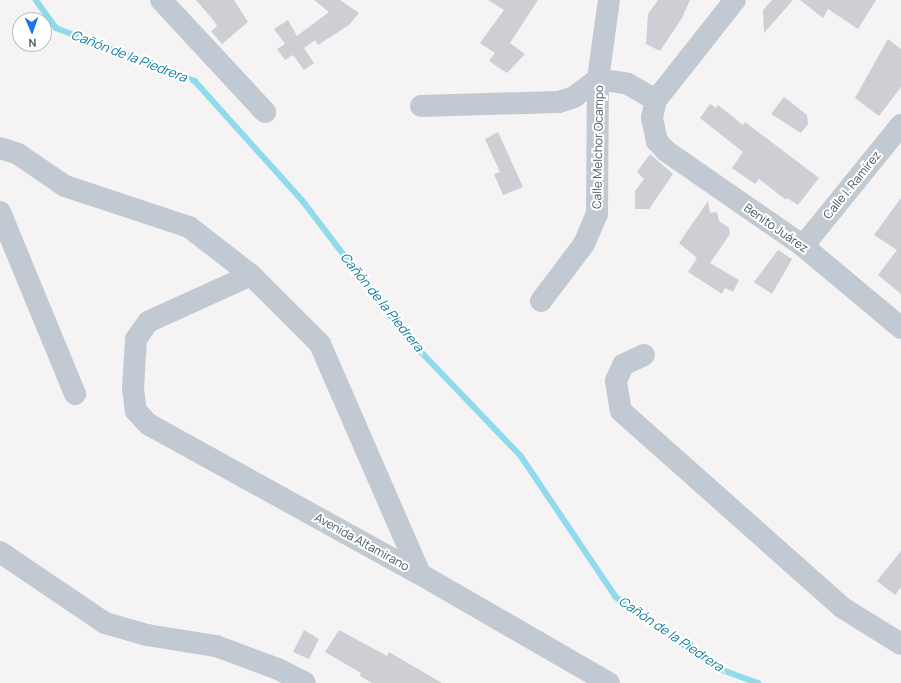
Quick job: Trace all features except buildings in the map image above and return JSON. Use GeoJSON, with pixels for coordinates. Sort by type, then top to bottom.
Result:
{"type":"FeatureCollection","features":[{"type":"Feature","properties":{"kind":"street"},"geometry":{"type":"LineString","coordinates":[[161,0],[264,112]]}},
{"type":"Feature","properties":{"kind":"street","name":"Calle Melchor Ocampo"},"geometry":{"type":"LineString","coordinates":[[541,301],[584,244],[597,214],[598,79],[609,0]]}},
{"type":"Feature","properties":{"kind":"street"},"geometry":{"type":"LineString","coordinates":[[421,106],[559,102],[574,97],[598,79],[628,84],[656,100],[735,0]]}},
{"type":"Feature","properties":{"kind":"street","name":"Benito Juárez"},"geometry":{"type":"LineString","coordinates":[[656,100],[652,129],[666,151],[803,246],[901,328]]}},
{"type":"Feature","properties":{"kind":"street","name":"Calle I. Ramírez"},"geometry":{"type":"LineString","coordinates":[[803,246],[901,125]]}},
{"type":"Feature","properties":{"kind":"street"},"geometry":{"type":"LineString","coordinates":[[0,148],[18,154],[65,186],[189,227],[251,275],[320,344],[420,574]]}},
{"type":"Feature","properties":{"kind":"street"},"geometry":{"type":"LineString","coordinates":[[0,212],[75,394]]}},
{"type":"Feature","properties":{"kind":"street","name":"Avenida Altamirano"},"geometry":{"type":"LineString","coordinates":[[251,275],[148,322],[136,339],[133,388],[136,411],[148,424],[420,574],[609,683]]}},
{"type":"Feature","properties":{"kind":"street"},"geometry":{"type":"LineString","coordinates":[[644,355],[623,365],[616,381],[621,410],[843,608],[901,644]]}},
{"type":"Feature","properties":{"kind":"street"},"geometry":{"type":"LineString","coordinates":[[0,552],[105,623],[147,635],[216,646],[278,669],[305,683]]}},
{"type":"Feature","properties":{"kind":"waterway","name":"Cañón de la Piedrera"},"geometry":{"type":"LineString","coordinates":[[36,0],[56,28],[195,81],[303,201],[406,336],[521,456],[616,597],[717,668],[758,683]]}}]}
